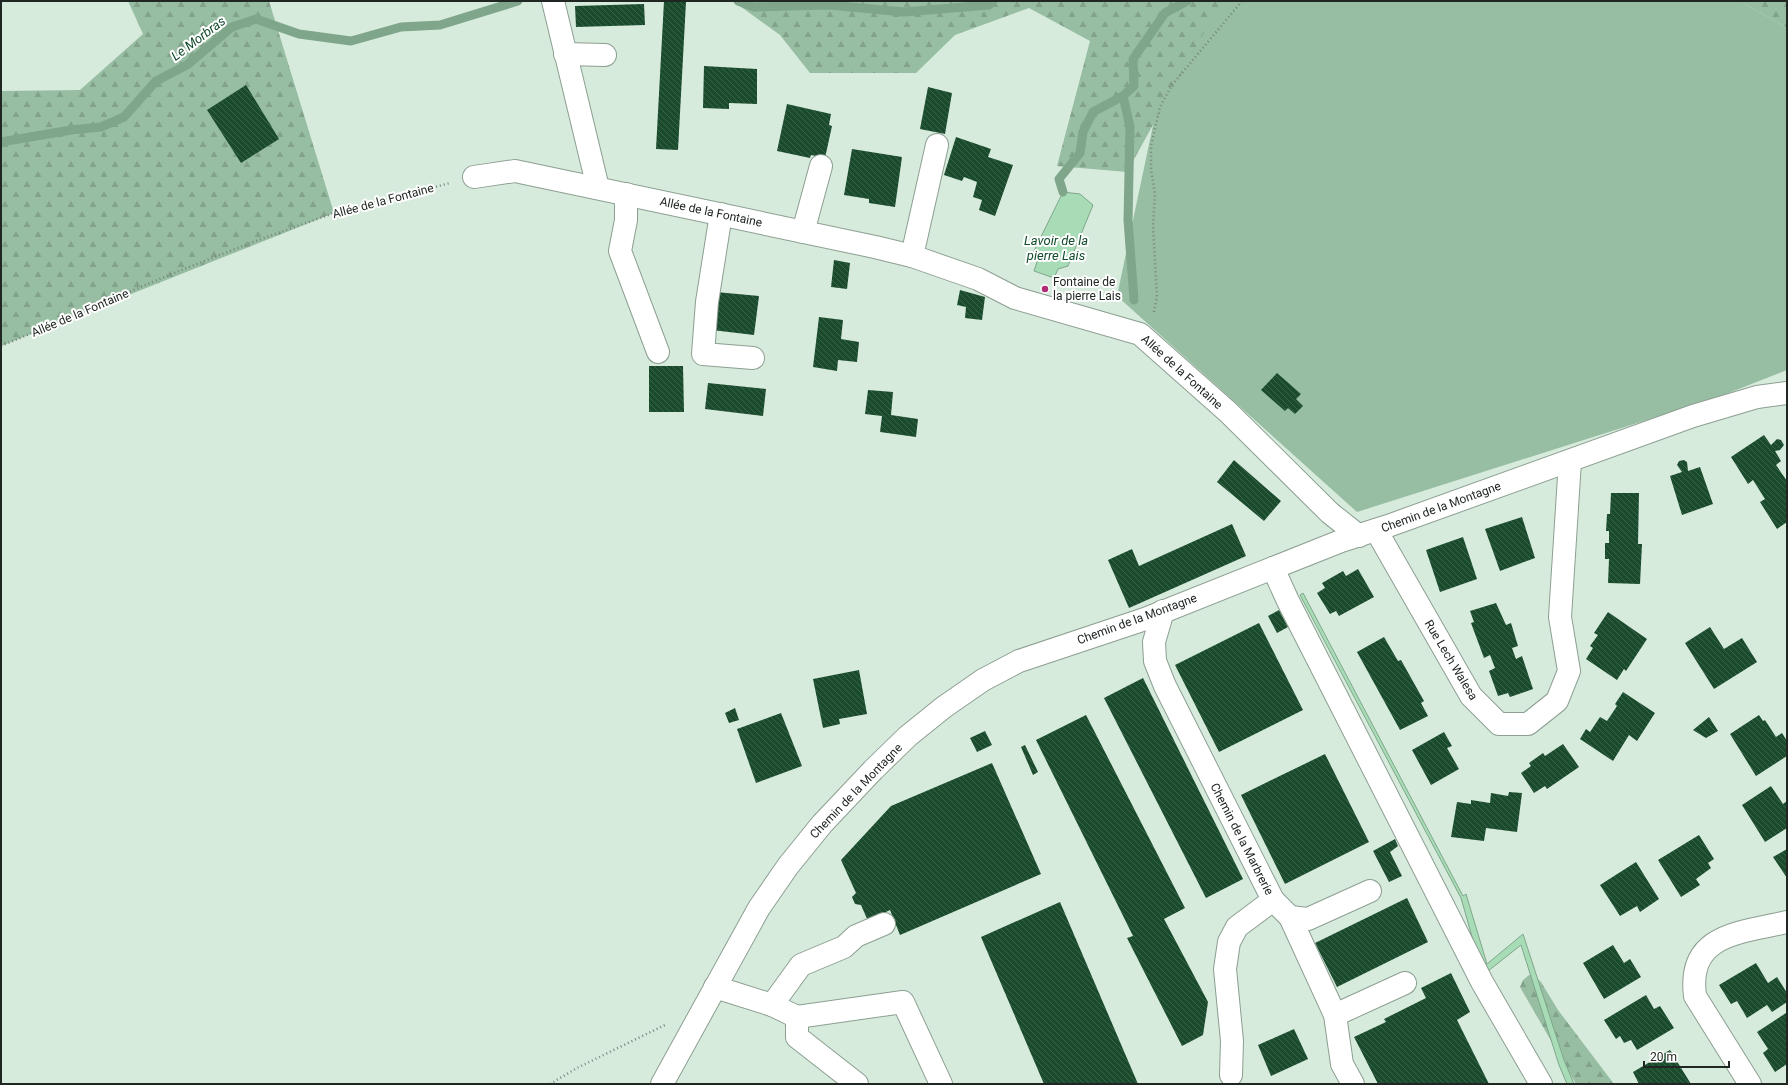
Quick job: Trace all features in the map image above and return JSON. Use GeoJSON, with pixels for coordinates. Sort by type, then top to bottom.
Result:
{"type":"FeatureCollection","features":[{"type":"Feature","properties":{"kind":"street"},"geometry":{"type":"LineString","coordinates":[[553,2],[598,188]]}},
{"type":"Feature","properties":{"kind":"street"},"geometry":{"type":"LineString","coordinates":[[565,54],[606,55]]}},
{"type":"Feature","properties":{"kind":"street"},"geometry":{"type":"LineString","coordinates":[[912,256],[937,145]]}},
{"type":"Feature","properties":{"kind":"street"},"geometry":{"type":"LineString","coordinates":[[803,232],[821,166]]}},
{"type":"Feature","properties":{"kind":"street","name":"Allée de la Fontaine"},"geometry":{"type":"LineString","coordinates":[[474,177],[514,171],[912,256],[978,279],[1015,298],[1140,334],[1228,412],[1330,513],[1367,533]]}},
{"type":"Feature","properties":{"kind":"street"},"geometry":{"type":"LineString","coordinates":[[626,194],[626,220],[620,251],[658,352]]}},
{"type":"Feature","properties":{"kind":"street"},"geometry":{"type":"LineString","coordinates":[[721,214],[707,302],[703,354],[753,358]]}},
{"type":"Feature","properties":{"kind":"street","name":"Chemin de la Montagne"},"geometry":{"type":"LineString","coordinates":[[667,1082],[715,987],[759,908],[788,866],[822,824],[908,736],[944,707],[983,680],[1019,661],[1163,611],[1367,533],[1693,416],[1757,397],[1787,393]]}},
{"type":"Feature","properties":{"kind":"street","name":"Rue Lech Walesa"},"geometry":{"type":"LineString","coordinates":[[1367,533],[1471,696],[1499,724],[1528,724],[1557,701],[1569,671],[1560,617],[1570,461]]}},
{"type":"Feature","properties":{"kind":"street"},"geometry":{"type":"LineString","coordinates":[[1273,568],[1482,982],[1541,1084]]}},
{"type":"Feature","properties":{"kind":"street","name":"Chemin de la Marbrerie"},"geometry":{"type":"LineString","coordinates":[[1163,611],[1154,642],[1155,661],[1165,686],[1273,900],[1290,917],[1335,1015],[1342,1064],[1353,1084]]}},
{"type":"Feature","properties":{"kind":"street"},"geometry":{"type":"LineString","coordinates":[[1290,917],[1308,919],[1370,891]]}},
{"type":"Feature","properties":{"kind":"street"},"geometry":{"type":"LineString","coordinates":[[1231,1076],[1232,1041],[1225,969],[1229,942],[1237,927],[1273,900]]}},
{"type":"Feature","properties":{"kind":"street"},"geometry":{"type":"LineString","coordinates":[[1750,1084],[1695,996],[1694,985],[1696,966],[1704,950],[1722,938],[1787,922]]}},
{"type":"Feature","properties":{"kind":"street"},"geometry":{"type":"LineString","coordinates":[[772,1005],[801,965],[844,946],[856,936],[884,924]]}},
{"type":"Feature","properties":{"kind":"street"},"geometry":{"type":"LineString","coordinates":[[1335,1015],[1405,983]]}},
{"type":"Feature","properties":{"kind":"street"},"geometry":{"type":"LineString","coordinates":[[715,987],[772,1005],[797,1016],[903,1002],[941,1084]]}},
{"type":"Feature","properties":{"kind":"street"},"geometry":{"type":"LineString","coordinates":[[797,1016],[797,1037],[857,1084]]}},
{"type":"Feature","properties":{"kind":"path"},"geometry":{"type":"LineString","coordinates":[[1140,334],[1152,318],[1157,297],[1153,225],[1155,194],[1151,169],[1151,146],[1160,107],[1172,84],[1242,1]]}},
{"type":"Feature","properties":{"kind":"path","name":"Allée de la Fontaine"},"geometry":{"type":"LineString","coordinates":[[1,346],[167,276],[334,213],[474,177]]}},
{"type":"Feature","properties":{"kind":"path"},"geometry":{"type":"LineString","coordinates":[[550,1084],[577,1068],[671,1022]]}},
{"type":"Feature","properties":{"kind":"green space"},"geometry":{"type":"Polygon","coordinates":[[[128,1],[269,1],[334,213],[1,346],[1,91],[80,90],[143,34],[128,1]]]}},
{"type":"Feature","properties":{"kind":"green space"},"geometry":{"type":"Polygon","coordinates":[[[733,1],[1219,1],[1218,7],[1127,172],[1057,166],[1090,41],[1029,8],[955,35],[916,73],[810,73],[780,35],[733,1]]]}},
{"type":"Feature","properties":{"kind":"green space"},"geometry":{"type":"Polygon","coordinates":[[[1211,1],[1740,1],[1787,28],[1787,370],[1716,398],[1357,512],[1117,296],[1171,40],[1211,1]]]}},
{"type":"Feature","properties":{"kind":"green space"},"geometry":{"type":"Polygon","coordinates":[[[1740,1],[1787,1],[1787,28],[1740,1]]]}},
{"type":"Feature","properties":{"kind":"green space"},"geometry":{"type":"Polygon","coordinates":[[[1529,975],[1535,976],[1541,982],[1558,1010],[1614,1084],[1576,1084],[1520,987],[1523,980],[1529,975]]]}},
{"type":"Feature","properties":{"kind":"water","name":"Lavoir de la pierre Lais"},"geometry":{"type":"Polygon","coordinates":[[[1063,192],[1080,194],[1093,205],[1068,266],[1058,269],[1054,278],[1034,271],[1038,259],[1033,253],[1063,192]]]}},
{"type":"Feature","properties":{"kind":"water"},"geometry":{"type":"Polygon","coordinates":[[[1303,593],[1463,896],[1466,894],[1487,964],[1523,934],[1564,1060],[1574,1084],[1567,1084],[1559,1065],[1521,945],[1483,975],[1461,898],[1300,595],[1303,593]]]}},
{"type":"Feature","properties":{"kind":"building"},"geometry":{"type":"Polygon","coordinates":[[[664,1],[686,2],[678,150],[656,149],[664,1]]]}},
{"type":"Feature","properties":{"kind":"building"},"geometry":{"type":"Polygon","coordinates":[[[644,4],[645,25],[576,27],[575,6],[644,4]]]}},
{"type":"Feature","properties":{"kind":"building"},"geometry":{"type":"Polygon","coordinates":[[[704,66],[757,69],[757,104],[729,103],[729,109],[703,108],[704,66]]]}},
{"type":"Feature","properties":{"kind":"building"},"geometry":{"type":"Polygon","coordinates":[[[246,85],[279,139],[241,163],[207,110],[246,85]]]}},
{"type":"Feature","properties":{"kind":"building"},"geometry":{"type":"Polygon","coordinates":[[[928,87],[952,93],[945,134],[920,129],[928,87]]]}},
{"type":"Feature","properties":{"kind":"building"},"geometry":{"type":"Polygon","coordinates":[[[787,104],[831,114],[829,125],[832,126],[825,158],[811,155],[810,158],[777,151],[787,104]]]}},
{"type":"Feature","properties":{"kind":"building"},"geometry":{"type":"Polygon","coordinates":[[[956,137],[991,149],[988,157],[1013,165],[995,216],[979,210],[982,200],[973,197],[977,182],[964,177],[962,181],[944,175],[956,137]]]}},
{"type":"Feature","properties":{"kind":"building"},"geometry":{"type":"Polygon","coordinates":[[[852,149],[902,157],[895,207],[869,203],[869,199],[844,195],[852,149]]]}},
{"type":"Feature","properties":{"kind":"building"},"geometry":{"type":"Polygon","coordinates":[[[834,260],[850,263],[847,289],[831,287],[834,260]]]}},
{"type":"Feature","properties":{"kind":"building"},"geometry":{"type":"Polygon","coordinates":[[[960,290],[985,297],[982,320],[965,318],[966,307],[957,305],[960,290]]]}},
{"type":"Feature","properties":{"kind":"building"},"geometry":{"type":"Polygon","coordinates":[[[716,292],[759,296],[754,335],[712,330],[716,292]]]}},
{"type":"Feature","properties":{"kind":"building"},"geometry":{"type":"Polygon","coordinates":[[[819,317],[843,320],[841,339],[859,342],[857,362],[838,360],[837,371],[813,367],[819,317]]]}},
{"type":"Feature","properties":{"kind":"building"},"geometry":{"type":"Polygon","coordinates":[[[649,366],[683,366],[684,412],[649,412],[649,366]]]}},
{"type":"Feature","properties":{"kind":"building"},"geometry":{"type":"Polygon","coordinates":[[[1277,373],[1301,394],[1296,399],[1303,406],[1295,414],[1288,408],[1285,411],[1261,390],[1277,373]]]}},
{"type":"Feature","properties":{"kind":"building"},"geometry":{"type":"Polygon","coordinates":[[[708,383],[766,389],[763,416],[705,409],[708,383]]]}},
{"type":"Feature","properties":{"kind":"building"},"geometry":{"type":"Polygon","coordinates":[[[868,390],[893,392],[891,415],[918,419],[916,437],[880,432],[882,416],[865,414],[868,390]]]}},
{"type":"Feature","properties":{"kind":"building"},"geometry":{"type":"Polygon","coordinates":[[[1764,435],[1771,445],[1777,439],[1781,440],[1784,445],[1780,450],[1775,451],[1781,461],[1776,465],[1787,481],[1787,522],[1777,529],[1760,502],[1765,499],[1753,480],[1748,484],[1731,457],[1764,435]]]}},
{"type":"Feature","properties":{"kind":"building"},"geometry":{"type":"Polygon","coordinates":[[[1234,460],[1281,501],[1264,521],[1217,482],[1234,460]]]}},
{"type":"Feature","properties":{"kind":"building"},"geometry":{"type":"Polygon","coordinates":[[[1684,460],[1687,462],[1688,471],[1700,467],[1713,504],[1682,515],[1670,476],[1682,472],[1677,465],[1679,461],[1684,460]]]}},
{"type":"Feature","properties":{"kind":"building"},"geometry":{"type":"Polygon","coordinates":[[[1611,493],[1639,493],[1638,544],[1642,544],[1640,584],[1608,583],[1609,559],[1605,559],[1605,543],[1609,543],[1609,531],[1606,531],[1607,514],[1610,514],[1611,493]]]}},
{"type":"Feature","properties":{"kind":"building"},"geometry":{"type":"Polygon","coordinates":[[[1522,517],[1535,558],[1500,571],[1485,529],[1522,517]]]}},
{"type":"Feature","properties":{"kind":"building"},"geometry":{"type":"Polygon","coordinates":[[[1232,524],[1246,556],[1129,608],[1108,560],[1132,549],[1139,566],[1232,524]]]}},
{"type":"Feature","properties":{"kind":"building"},"geometry":{"type":"Polygon","coordinates":[[[1463,537],[1477,579],[1440,592],[1426,550],[1463,537]]]}},
{"type":"Feature","properties":{"kind":"building"},"geometry":{"type":"Polygon","coordinates":[[[1358,569],[1374,597],[1339,616],[1336,611],[1330,614],[1317,593],[1325,588],[1322,583],[1343,571],[1346,576],[1358,569]]]}},
{"type":"Feature","properties":{"kind":"building"},"geometry":{"type":"Polygon","coordinates":[[[1496,603],[1506,625],[1511,623],[1518,646],[1512,648],[1516,659],[1522,656],[1533,689],[1510,697],[1508,693],[1498,696],[1489,671],[1495,668],[1490,655],[1484,658],[1471,623],[1474,622],[1470,611],[1496,603]]]}},
{"type":"Feature","properties":{"kind":"building"},"geometry":{"type":"Polygon","coordinates":[[[1279,610],[1288,627],[1277,633],[1268,616],[1279,610]]]}},
{"type":"Feature","properties":{"kind":"building"},"geometry":{"type":"Polygon","coordinates":[[[1608,612],[1647,639],[1626,671],[1624,669],[1617,680],[1586,659],[1593,648],[1590,646],[1598,635],[1594,633],[1608,612]]]}},
{"type":"Feature","properties":{"kind":"building"},"geometry":{"type":"Polygon","coordinates":[[[1259,623],[1303,710],[1219,752],[1175,665],[1259,623]]]}},
{"type":"Feature","properties":{"kind":"building"},"geometry":{"type":"Polygon","coordinates":[[[1710,627],[1724,649],[1742,638],[1757,662],[1714,689],[1685,643],[1710,627]]]}},
{"type":"Feature","properties":{"kind":"building"},"geometry":{"type":"Polygon","coordinates":[[[1384,637],[1398,661],[1401,660],[1424,701],[1421,703],[1428,716],[1400,730],[1357,652],[1384,637]]]}},
{"type":"Feature","properties":{"kind":"building"},"geometry":{"type":"Polygon","coordinates":[[[859,670],[867,714],[839,719],[840,724],[823,728],[813,679],[859,670]]]}},
{"type":"Feature","properties":{"kind":"building"},"geometry":{"type":"Polygon","coordinates":[[[1143,678],[1243,879],[1206,898],[1104,698],[1143,678]]]}},
{"type":"Feature","properties":{"kind":"building"},"geometry":{"type":"Polygon","coordinates":[[[1623,692],[1655,713],[1637,741],[1629,735],[1613,761],[1580,739],[1586,729],[1590,732],[1600,717],[1607,721],[1617,706],[1615,704],[1623,692]]]}},
{"type":"Feature","properties":{"kind":"building"},"geometry":{"type":"Polygon","coordinates":[[[735,708],[739,720],[729,723],[725,713],[735,708]]]}},
{"type":"Feature","properties":{"kind":"building"},"geometry":{"type":"Polygon","coordinates":[[[781,713],[802,766],[756,783],[737,729],[781,713]]]}},
{"type":"Feature","properties":{"kind":"building"},"geometry":{"type":"Polygon","coordinates":[[[1086,715],[1185,908],[1164,919],[1208,1002],[1203,1035],[1182,1046],[1127,938],[1133,936],[1036,740],[1086,715]]]}},
{"type":"Feature","properties":{"kind":"building"},"geometry":{"type":"Polygon","coordinates":[[[1759,715],[1763,721],[1765,720],[1776,737],[1782,733],[1787,741],[1787,756],[1756,776],[1730,734],[1759,715]]]}},
{"type":"Feature","properties":{"kind":"building"},"geometry":{"type":"Polygon","coordinates":[[[1709,717],[1718,731],[1706,738],[1693,730],[1709,717]]]}},
{"type":"Feature","properties":{"kind":"building"},"geometry":{"type":"Polygon","coordinates":[[[985,731],[992,745],[977,752],[970,738],[985,731]]]}},
{"type":"Feature","properties":{"kind":"building"},"geometry":{"type":"Polygon","coordinates":[[[1444,732],[1452,746],[1447,748],[1459,769],[1431,785],[1412,750],[1444,732]]]}},
{"type":"Feature","properties":{"kind":"building"},"geometry":{"type":"Polygon","coordinates":[[[1563,744],[1579,767],[1547,789],[1545,786],[1534,793],[1521,773],[1531,766],[1529,763],[1543,753],[1545,756],[1563,744]]]}},
{"type":"Feature","properties":{"kind":"building"},"geometry":{"type":"Polygon","coordinates":[[[1025,745],[1038,772],[1033,775],[1021,747],[1025,745]]]}},
{"type":"Feature","properties":{"kind":"building"},"geometry":{"type":"Polygon","coordinates":[[[1325,754],[1369,842],[1285,884],[1241,795],[1325,754]]]}},
{"type":"Feature","properties":{"kind":"building"},"geometry":{"type":"Polygon","coordinates":[[[992,763],[1041,874],[900,935],[890,910],[868,921],[861,905],[855,904],[852,897],[856,893],[841,860],[891,806],[992,763]]]}},
{"type":"Feature","properties":{"kind":"building"},"geometry":{"type":"Polygon","coordinates":[[[1771,786],[1783,804],[1787,801],[1787,828],[1765,842],[1742,805],[1771,786]]]}},
{"type":"Feature","properties":{"kind":"building"},"geometry":{"type":"Polygon","coordinates":[[[1509,792],[1522,793],[1517,832],[1486,828],[1484,841],[1451,837],[1457,802],[1471,804],[1471,800],[1490,803],[1491,793],[1508,796],[1509,792]]]}},
{"type":"Feature","properties":{"kind":"building"},"geometry":{"type":"Polygon","coordinates":[[[1699,835],[1714,859],[1708,863],[1711,868],[1696,879],[1700,885],[1681,897],[1658,860],[1699,835]]]}},
{"type":"Feature","properties":{"kind":"building"},"geometry":{"type":"Polygon","coordinates":[[[1395,839],[1398,846],[1390,852],[1402,876],[1389,882],[1373,851],[1395,839]]]}},
{"type":"Feature","properties":{"kind":"building"},"geometry":{"type":"Polygon","coordinates":[[[1787,849],[1787,878],[1773,857],[1787,849]]]}},
{"type":"Feature","properties":{"kind":"building"},"geometry":{"type":"Polygon","coordinates":[[[1636,862],[1659,899],[1640,912],[1637,906],[1620,916],[1600,885],[1636,862]]]}},
{"type":"Feature","properties":{"kind":"building"},"geometry":{"type":"Polygon","coordinates":[[[1407,898],[1428,942],[1337,987],[1315,943],[1407,898]]]}},
{"type":"Feature","properties":{"kind":"building"},"geometry":{"type":"Polygon","coordinates":[[[1060,902],[1138,1084],[1044,1084],[981,937],[1060,902]]]}},
{"type":"Feature","properties":{"kind":"building"},"geometry":{"type":"Polygon","coordinates":[[[1613,945],[1624,963],[1630,959],[1641,977],[1604,999],[1583,963],[1613,945]]]}},
{"type":"Feature","properties":{"kind":"building"},"geometry":{"type":"Polygon","coordinates":[[[1756,963],[1768,983],[1777,977],[1787,993],[1787,1002],[1772,1012],[1767,1005],[1747,1018],[1737,1001],[1731,1004],[1719,985],[1756,963]]]}},
{"type":"Feature","properties":{"kind":"building"},"geometry":{"type":"Polygon","coordinates":[[[1451,973],[1470,1012],[1457,1020],[1489,1084],[1378,1084],[1354,1037],[1386,1022],[1384,1019],[1426,998],[1421,988],[1451,973]]]}},
{"type":"Feature","properties":{"kind":"building"},"geometry":{"type":"Polygon","coordinates":[[[1646,995],[1654,1009],[1660,1006],[1674,1028],[1637,1050],[1631,1040],[1624,1043],[1620,1036],[1616,1039],[1604,1020],[1646,995]]]}},
{"type":"Feature","properties":{"kind":"building"},"geometry":{"type":"Polygon","coordinates":[[[1786,1013],[1787,1064],[1775,1072],[1763,1053],[1768,1049],[1757,1032],[1786,1013]]]}},
{"type":"Feature","properties":{"kind":"building"},"geometry":{"type":"Polygon","coordinates":[[[1294,1029],[1308,1059],[1271,1076],[1258,1045],[1294,1029]]]}},
{"type":"Feature","properties":{"kind":"building"},"geometry":{"type":"Polygon","coordinates":[[[1670,1050],[1691,1084],[1639,1084],[1633,1072],[1670,1050]]]}},
{"type":"Feature","properties":{"kind":"waterway","name":"Le Morbras"},"geometry":{"type":"LineString","coordinates":[[1,142],[71,130],[101,127],[124,117],[156,81],[187,65],[232,27],[256,19],[299,34],[351,41],[401,27],[440,25],[518,1]]}},
{"type":"Feature","properties":{"kind":"waterway","name":"Le Morbras"},"geometry":{"type":"LineString","coordinates":[[738,1],[754,7],[829,5],[904,12],[989,5],[993,1]]}},
{"type":"Feature","properties":{"kind":"waterway"},"geometry":{"type":"LineString","coordinates":[[1063,192],[1059,179],[1080,153],[1083,132],[1093,112],[1123,96],[1134,86],[1133,59],[1165,13],[1187,1]]}},
{"type":"Feature","properties":{"kind":"waterway"},"geometry":{"type":"LineString","coordinates":[[1123,96],[1130,127],[1128,220],[1134,300]]}},
{"type":"Feature","properties":{"kind":"place","name":"Fontaine de la pierre Lais"},"geometry":{"type":"Point","coordinates":[1045,289]}}]}
